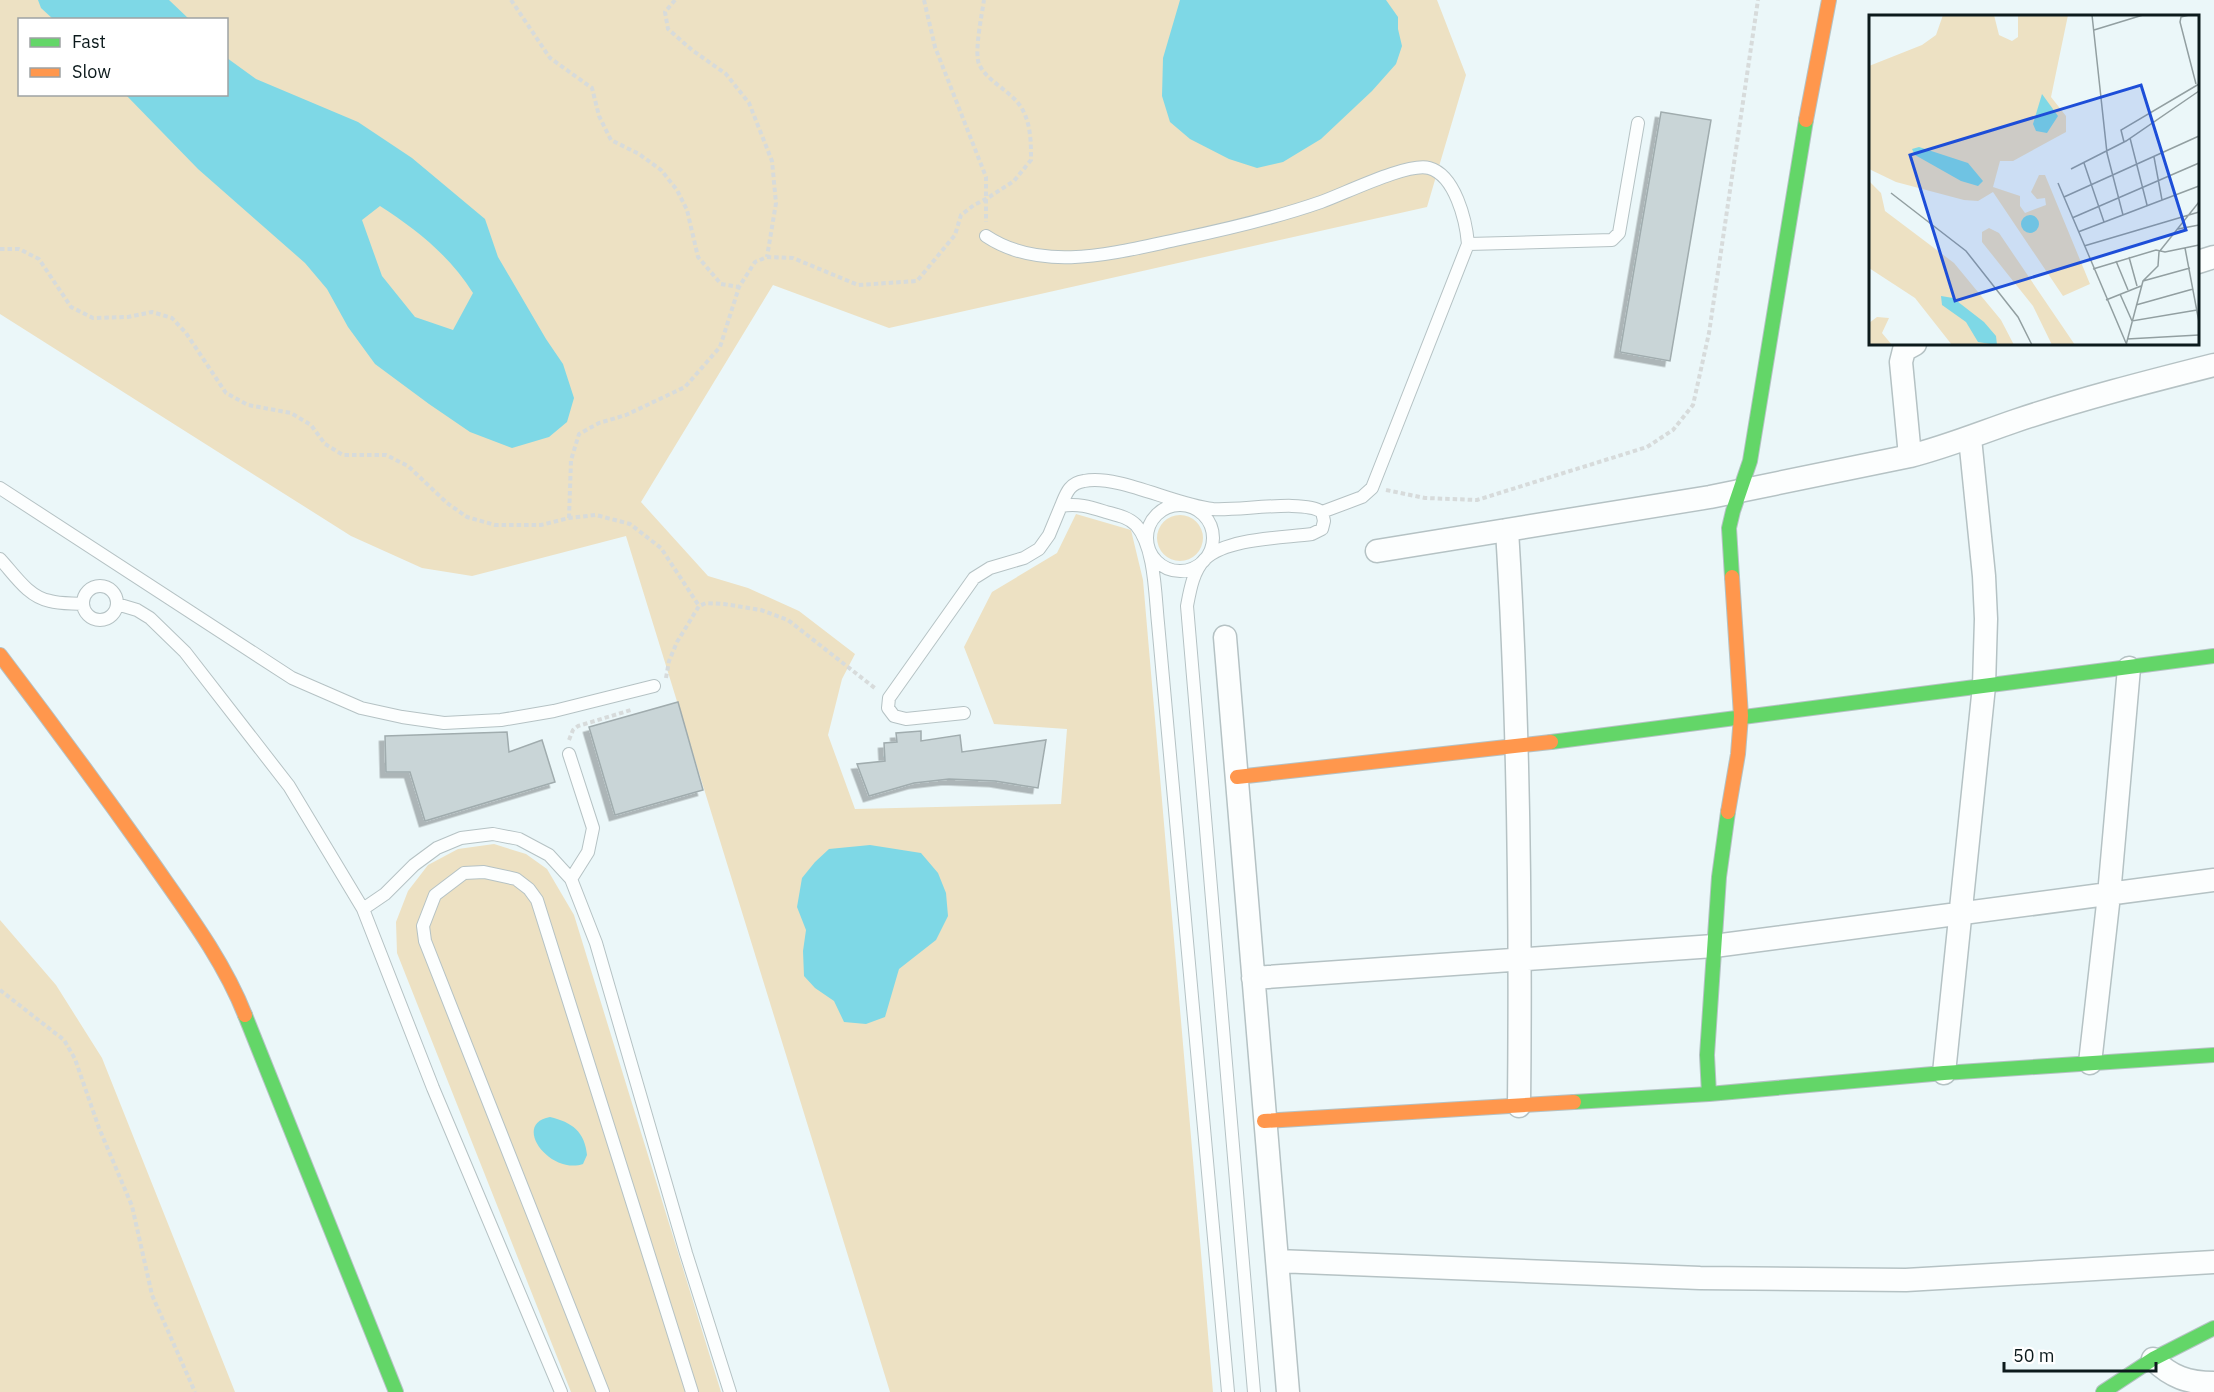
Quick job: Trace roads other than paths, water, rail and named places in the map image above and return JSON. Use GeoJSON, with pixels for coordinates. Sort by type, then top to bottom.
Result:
{"type":"FeatureCollection","features":[{"type":"Feature","properties":{"kind":"street"},"geometry":{"type":"LineString","coordinates":[[1709,1094],[1707,1055],[1723,838],[1738,754],[1741,716],[1729,528],[1732,509],[1750,461],[1808,110],[1829,0]]}},
{"type":"Feature","properties":{"kind":"street"},"geometry":{"type":"LineString","coordinates":[[2199,262],[2214,257]]}},
{"type":"Feature","properties":{"kind":"street"},"geometry":{"type":"LineString","coordinates":[[1910,456],[1901,362],[1904,350],[1913,345]]}},
{"type":"Feature","properties":{"kind":"street"},"geometry":{"type":"LineString","coordinates":[[1377,551],[1740,491],[1910,456],[2108,392],[2214,365]]}},
{"type":"Feature","properties":{"kind":"street"},"geometry":{"type":"LineString","coordinates":[[1944,1073],[1984,686],[1986,619],[1984,576],[1970,438]]}},
{"type":"Feature","properties":{"kind":"street"},"geometry":{"type":"LineString","coordinates":[[1507,530],[1516,747],[1521,960],[1519,1106]]}},
{"type":"Feature","properties":{"kind":"street"},"geometry":{"type":"LineString","coordinates":[[1225,637],[1287,1392]]}},
{"type":"Feature","properties":{"kind":"street"},"geometry":{"type":"LineString","coordinates":[[0,655],[72,749],[179,900],[236,990],[396,1392]]}},
{"type":"Feature","properties":{"kind":"street"},"geometry":{"type":"LineString","coordinates":[[1237,777],[1516,747],[2214,656]]}},
{"type":"Feature","properties":{"kind":"street"},"geometry":{"type":"LineString","coordinates":[[2090,1063],[2109,895],[2129,668]]}},
{"type":"Feature","properties":{"kind":"street"},"geometry":{"type":"LineString","coordinates":[[1253,978],[1714,946],[2214,880]]}},
{"type":"Feature","properties":{"kind":"street"},"geometry":{"type":"LineString","coordinates":[[1264,1121],[1709,1094],[1944,1073],[2214,1055]]}},
{"type":"Feature","properties":{"kind":"street"},"geometry":{"type":"LineString","coordinates":[[1277,1261],[1700,1278],[1894,1280],[2214,1262]]}},
{"type":"Feature","properties":{"kind":"street"},"geometry":{"type":"LineString","coordinates":[[2103,1392],[2153,1359],[2214,1328]]}},
{"type":"Feature","properties":{"kind":"street"},"geometry":{"type":"LineString","coordinates":[[2153,1359],[2166,1372],[2192,1380],[2214,1383]]}},
{"type":"Feature","properties":{"kind":"lane"},"geometry":{"type":"LineString","coordinates":[[1468,244],[1612,240],[1619,233],[1638,123]]}},
{"type":"Feature","properties":{"kind":"lane"},"geometry":{"type":"LineString","coordinates":[[986,236],[1000,245],[1039,255],[1070,257],[1104,254],[1257,223],[1321,202],[1412,167],[1429,168],[1449,181],[1467,226],[1468,244],[1372,488],[1362,497],[1322,512]]}},
{"type":"Feature","properties":{"kind":"lane"},"geometry":{"type":"LineString","coordinates":[[964,713],[906,719],[894,716],[888,708],[889,698],[974,579],[990,568],[1024,558],[1039,549],[1049,535],[1067,491],[1073,484],[1096,479],[1123,484],[1199,510],[1207,518],[1212,529],[1211,551],[1194,577],[1187,606],[1187,622],[1254,1392]]}},
{"type":"Feature","properties":{"kind":"lane"},"geometry":{"type":"LineString","coordinates":[[0,488],[292,678],[361,708],[444,723],[501,720],[554,711],[654,686]]}},
{"type":"Feature","properties":{"kind":"lane"},"geometry":{"type":"LineString","coordinates":[[1061,506],[1074,504],[1087,506],[1126,518],[1135,524],[1148,543],[1151,554],[1166,568],[1176,570],[1187,570],[1197,566],[1219,550],[1234,544],[1312,534],[1322,529],[1324,521],[1322,512],[1316,507],[1229,510],[1178,505],[1167,507],[1158,513],[1151,522],[1148,532],[1148,543],[1158,623],[1228,1392]]}},
{"type":"Feature","properties":{"kind":"lane"},"geometry":{"type":"LineString","coordinates":[[0,559],[38,597],[50,601],[83,604]]}},
{"type":"Feature","properties":{"kind":"lane"},"geometry":{"type":"LineString","coordinates":[[100,585],[111,589],[117,598],[117,604],[113,614],[108,618],[97,620],[87,614],[83,598],[89,589],[100,585]]}},
{"type":"Feature","properties":{"kind":"lane"},"geometry":{"type":"LineString","coordinates":[[117,604],[137,610],[150,618],[184,652],[290,786],[363,909],[433,1088],[561,1392]]}},
{"type":"Feature","properties":{"kind":"lane"},"geometry":{"type":"LineString","coordinates":[[569,754],[593,828],[588,852],[571,879]]}},
{"type":"Feature","properties":{"kind":"lane"},"geometry":{"type":"LineString","coordinates":[[363,909],[385,894],[414,864],[437,848],[461,838],[494,834],[519,839],[549,855],[571,879],[596,943],[686,1253],[730,1392]]}},
{"type":"Feature","properties":{"kind":"lane"},"geometry":{"type":"LineString","coordinates":[[603,1392],[425,941],[423,926],[435,895],[464,873],[484,872],[516,879],[529,889],[537,900],[692,1392]]}},
{"type":"Feature","properties":{"kind":"water"},"geometry":{"type":"Polygon","coordinates":[[[38,0],[169,0],[188,18],[52,18],[41,8],[38,0]]]}},
{"type":"Feature","properties":{"kind":"water"},"geometry":{"type":"Polygon","coordinates":[[[1180,0],[1386,0],[1398,17],[1402,46],[1396,64],[1372,91],[1321,139],[1283,162],[1257,168],[1229,159],[1190,139],[1170,122],[1162,96],[1163,58],[1180,0]]]}},
{"type":"Feature","properties":{"kind":"water"},"geometry":{"type":"Polygon","coordinates":[[[228,59],[256,79],[358,122],[412,158],[485,219],[498,257],[563,364],[574,398],[567,422],[549,437],[512,448],[470,432],[429,404],[375,364],[348,327],[327,289],[305,263],[198,169],[127,96],[228,96],[228,59]],[[380,206],[362,220],[382,276],[415,317],[453,330],[473,293],[454,267],[419,234],[380,206]]]}},
{"type":"Feature","properties":{"kind":"water"},"geometry":{"type":"Polygon","coordinates":[[[870,845],[921,853],[938,873],[946,893],[948,916],[936,940],[899,969],[885,1017],[866,1024],[844,1022],[834,1001],[815,988],[804,976],[803,951],[806,930],[797,907],[802,878],[829,849],[870,845]]]}},
{"type":"Feature","properties":{"kind":"water"},"geometry":{"type":"Polygon","coordinates":[[[550,1117],[571,1125],[580,1134],[587,1155],[583,1164],[571,1165],[558,1162],[540,1147],[535,1138],[534,1129],[539,1121],[550,1117]]]}}]}
